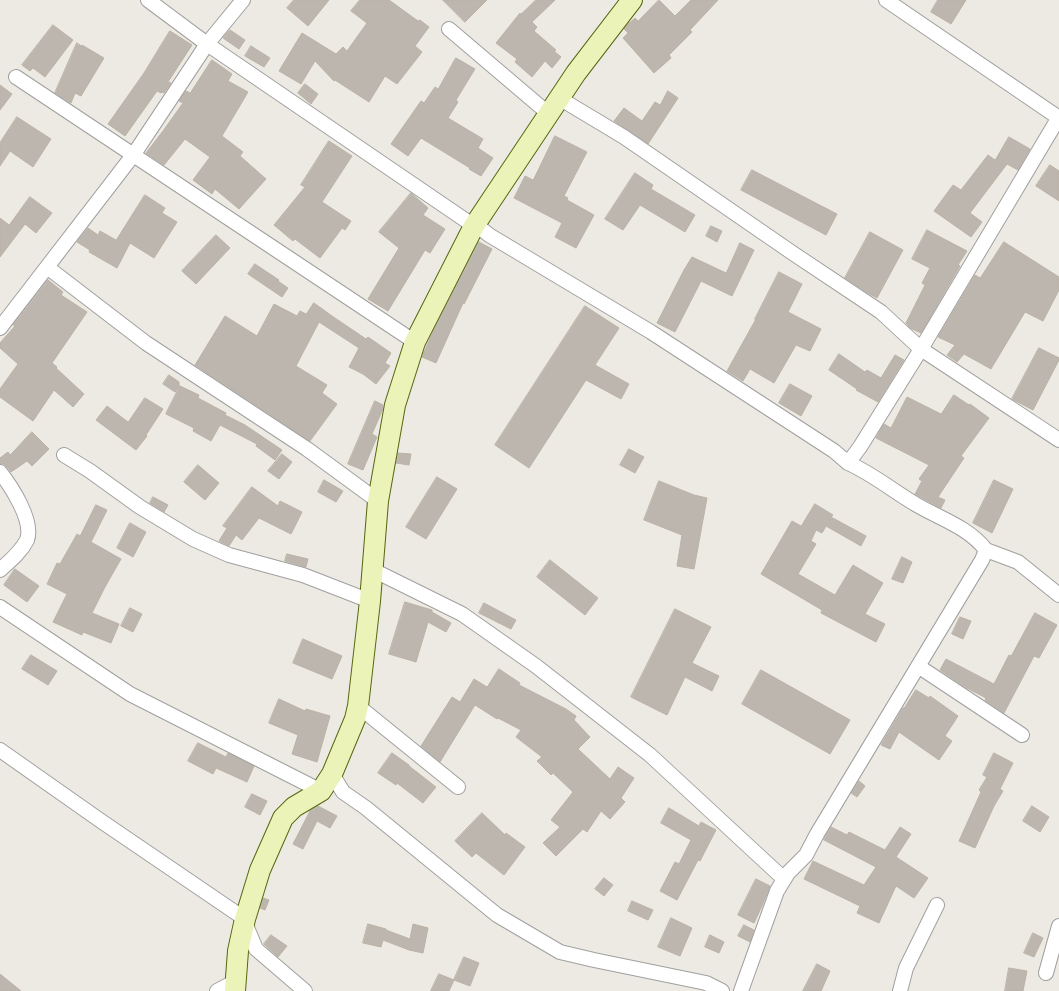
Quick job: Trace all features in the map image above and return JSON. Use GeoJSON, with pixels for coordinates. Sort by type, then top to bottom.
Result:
{"type":"FeatureCollection","features":[{"type":"Feature","properties":{"kind":"street"},"geometry":{"type":"LineString","coordinates":[[148,0],[207,44],[474,226],[479,227],[489,235],[651,332],[834,451],[848,463],[862,470],[917,505],[958,526],[979,542],[986,550],[1018,562],[1059,595]]}},
{"type":"Feature","properties":{"kind":"street"},"geometry":{"type":"LineString","coordinates":[[0,328],[134,154],[207,44],[242,0]]}},
{"type":"Feature","properties":{"kind":"street"},"geometry":{"type":"LineString","coordinates":[[217,991],[236,986],[238,951],[245,918],[260,870],[284,818],[294,807],[321,791],[332,774],[355,719],[358,706],[370,602],[378,501],[395,405],[416,342],[474,226],[576,73],[632,0]]}},
{"type":"Feature","properties":{"kind":"street"},"geometry":{"type":"LineString","coordinates":[[848,463],[860,447],[921,349],[1059,118],[886,0]]}},
{"type":"Feature","properties":{"kind":"street"},"geometry":{"type":"LineString","coordinates":[[449,29],[554,106],[624,136],[794,254],[882,312],[921,349],[1059,440]]}},
{"type":"Feature","properties":{"kind":"street"},"geometry":{"type":"LineString","coordinates":[[16,77],[416,342]]}},
{"type":"Feature","properties":{"kind":"street"},"geometry":{"type":"LineString","coordinates":[[47,267],[146,343],[307,449],[378,501]]}},
{"type":"Feature","properties":{"kind":"street"},"geometry":{"type":"LineString","coordinates":[[64,455],[90,471],[140,507],[193,539],[229,555],[303,575],[370,602]]}},
{"type":"Feature","properties":{"kind":"street"},"geometry":{"type":"LineString","coordinates":[[0,472],[22,508],[28,528],[27,538],[23,547],[0,570]]}},
{"type":"Feature","properties":{"kind":"street"},"geometry":{"type":"LineString","coordinates":[[741,991],[777,891],[788,873],[806,855],[817,834],[982,560],[986,550]]}},
{"type":"Feature","properties":{"kind":"street"},"geometry":{"type":"LineString","coordinates":[[373,570],[462,614],[536,666],[650,755],[784,879]]}},
{"type":"Feature","properties":{"kind":"street"},"geometry":{"type":"LineString","coordinates":[[0,608],[130,694],[321,791]]}},
{"type":"Feature","properties":{"kind":"street"},"geometry":{"type":"LineString","coordinates":[[918,666],[1022,735]]}},
{"type":"Feature","properties":{"kind":"street"},"geometry":{"type":"LineString","coordinates":[[358,706],[458,787]]}},
{"type":"Feature","properties":{"kind":"street"},"geometry":{"type":"LineString","coordinates":[[0,750],[100,821],[245,918],[256,949],[305,991]]}},
{"type":"Feature","properties":{"kind":"street"},"geometry":{"type":"LineString","coordinates":[[332,774],[343,792],[366,808],[497,915],[560,952],[706,983],[722,991]]}},
{"type":"Feature","properties":{"kind":"street"},"geometry":{"type":"LineString","coordinates":[[900,991],[906,968],[936,905]]}},
{"type":"Feature","properties":{"kind":"street"},"geometry":{"type":"LineString","coordinates":[[1046,973],[1059,926]]}},
{"type":"Feature","properties":{"kind":"building"},"geometry":{"type":"Polygon","coordinates":[[[294,0],[329,0],[308,26],[287,8],[294,0]]]}},
{"type":"Feature","properties":{"kind":"building"},"geometry":{"type":"Polygon","coordinates":[[[360,0],[389,0],[429,27],[415,46],[422,52],[397,84],[385,76],[369,102],[335,80],[334,81],[315,61],[301,84],[279,71],[302,33],[336,54],[343,47],[347,51],[367,23],[351,11],[360,0]]]}},
{"type":"Feature","properties":{"kind":"building"},"geometry":{"type":"Polygon","coordinates":[[[443,0],[487,0],[465,22],[443,0]]]}},
{"type":"Feature","properties":{"kind":"building"},"geometry":{"type":"Polygon","coordinates":[[[536,0],[555,0],[532,22],[537,27],[534,31],[556,50],[554,51],[561,57],[552,68],[545,61],[532,77],[515,62],[517,59],[496,43],[520,13],[521,14],[536,0]]]}},
{"type":"Feature","properties":{"kind":"building"},"geometry":{"type":"Polygon","coordinates":[[[659,0],[675,16],[691,0],[718,0],[690,30],[692,32],[669,55],[671,58],[654,73],[623,38],[628,33],[624,29],[627,25],[635,18],[638,21],[659,0]]]}},
{"type":"Feature","properties":{"kind":"building"},"geometry":{"type":"Polygon","coordinates":[[[938,0],[966,0],[951,24],[931,12],[938,0]]]}},
{"type":"Feature","properties":{"kind":"building"},"geometry":{"type":"Polygon","coordinates":[[[53,25],[73,40],[45,77],[33,68],[30,71],[22,65],[53,25]]]}},
{"type":"Feature","properties":{"kind":"building"},"geometry":{"type":"Polygon","coordinates":[[[230,30],[245,40],[239,49],[223,38],[230,30]]]}},
{"type":"Feature","properties":{"kind":"building"},"geometry":{"type":"Polygon","coordinates":[[[170,31],[192,45],[168,82],[171,83],[164,93],[157,91],[125,136],[108,124],[144,73],[170,31]]]}},
{"type":"Feature","properties":{"kind":"building"},"geometry":{"type":"Polygon","coordinates":[[[77,43],[104,58],[81,96],[75,93],[71,103],[55,93],[77,43]]]}},
{"type":"Feature","properties":{"kind":"building"},"geometry":{"type":"Polygon","coordinates":[[[251,46],[270,58],[264,67],[245,56],[251,46]]]}},
{"type":"Feature","properties":{"kind":"building"},"geometry":{"type":"Polygon","coordinates":[[[456,58],[475,69],[456,100],[458,102],[448,118],[483,139],[478,148],[493,158],[481,176],[421,138],[408,156],[391,144],[421,101],[424,103],[435,87],[438,89],[456,58]]]}},
{"type":"Feature","properties":{"kind":"building"},"geometry":{"type":"Polygon","coordinates":[[[212,60],[232,74],[228,81],[248,92],[222,136],[243,152],[240,156],[266,179],[239,209],[215,189],[212,194],[193,180],[210,157],[185,139],[164,165],[146,153],[183,103],[179,101],[186,91],[190,93],[212,60]]]}},
{"type":"Feature","properties":{"kind":"building"},"geometry":{"type":"Polygon","coordinates":[[[305,84],[318,94],[311,104],[298,93],[305,84]]]}},
{"type":"Feature","properties":{"kind":"building"},"geometry":{"type":"Polygon","coordinates":[[[0,85],[12,94],[0,110],[0,85]]]}},
{"type":"Feature","properties":{"kind":"building"},"geometry":{"type":"Polygon","coordinates":[[[668,91],[678,98],[648,144],[614,121],[624,108],[642,121],[655,102],[660,105],[668,91]]]}},
{"type":"Feature","properties":{"kind":"building"},"geometry":{"type":"Polygon","coordinates":[[[17,117],[51,139],[33,167],[10,151],[0,166],[0,143],[17,117]]]}},
{"type":"Feature","properties":{"kind":"building"},"geometry":{"type":"Polygon","coordinates":[[[555,136],[587,152],[564,196],[568,198],[567,200],[594,215],[576,248],[555,237],[562,223],[514,198],[525,176],[533,180],[555,136]]]}},
{"type":"Feature","properties":{"kind":"building"},"geometry":{"type":"Polygon","coordinates":[[[1009,137],[1030,149],[1018,170],[1007,164],[970,213],[982,222],[971,237],[934,211],[953,185],[961,190],[988,155],[995,160],[1009,137]]]}},
{"type":"Feature","properties":{"kind":"building"},"geometry":{"type":"Polygon","coordinates":[[[329,141],[352,156],[322,202],[351,221],[345,230],[342,228],[320,258],[295,239],[293,241],[274,225],[305,187],[301,185],[329,141]]]}},
{"type":"Feature","properties":{"kind":"building"},"geometry":{"type":"Polygon","coordinates":[[[1050,165],[1059,171],[1059,201],[1036,186],[1050,165]]]}},
{"type":"Feature","properties":{"kind":"building"},"geometry":{"type":"Polygon","coordinates":[[[752,170],[837,214],[826,235],[741,190],[752,170]]]}},
{"type":"Feature","properties":{"kind":"building"},"geometry":{"type":"Polygon","coordinates":[[[635,173],[653,185],[651,189],[695,215],[685,232],[640,205],[623,230],[605,219],[635,173]]]}},
{"type":"Feature","properties":{"kind":"building"},"geometry":{"type":"Polygon","coordinates":[[[411,193],[428,208],[423,215],[445,229],[430,253],[425,250],[388,311],[368,299],[399,248],[379,232],[411,193]]]}},
{"type":"Feature","properties":{"kind":"building"},"geometry":{"type":"Polygon","coordinates":[[[145,195],[165,208],[162,213],[177,222],[154,258],[130,243],[117,268],[89,252],[90,250],[77,242],[88,228],[98,235],[100,231],[116,240],[145,195]]]}},
{"type":"Feature","properties":{"kind":"building"},"geometry":{"type":"Polygon","coordinates":[[[30,197],[52,213],[36,233],[25,224],[0,257],[0,218],[9,225],[30,197]]]}},
{"type":"Feature","properties":{"kind":"building"},"geometry":{"type":"Polygon","coordinates":[[[711,226],[722,231],[717,242],[706,236],[711,226]]]}},
{"type":"Feature","properties":{"kind":"building"},"geometry":{"type":"Polygon","coordinates":[[[927,230],[967,251],[958,265],[960,266],[921,333],[910,328],[906,323],[925,285],[922,283],[930,268],[912,259],[927,230]]]}},
{"type":"Feature","properties":{"kind":"building"},"geometry":{"type":"Polygon","coordinates":[[[870,232],[903,250],[877,298],[845,278],[870,232]]]}},
{"type":"Feature","properties":{"kind":"building"},"geometry":{"type":"Polygon","coordinates":[[[216,235],[230,248],[196,284],[182,271],[216,235]]]}},
{"type":"Feature","properties":{"kind":"building"},"geometry":{"type":"Polygon","coordinates":[[[479,242],[492,249],[464,304],[463,303],[436,363],[422,357],[432,334],[479,242]]]}},
{"type":"Feature","properties":{"kind":"building"},"geometry":{"type":"Polygon","coordinates":[[[1004,242],[1059,277],[1059,290],[1043,321],[1025,312],[991,369],[964,354],[957,362],[947,355],[955,345],[938,337],[975,275],[980,278],[1004,242]]]}},
{"type":"Feature","properties":{"kind":"building"},"geometry":{"type":"Polygon","coordinates":[[[740,243],[754,250],[732,296],[701,281],[675,332],[657,323],[692,257],[726,273],[740,243]]]}},
{"type":"Feature","properties":{"kind":"building"},"geometry":{"type":"Polygon","coordinates":[[[255,264],[288,288],[282,297],[248,274],[255,264]]]}},
{"type":"Feature","properties":{"kind":"building"},"geometry":{"type":"Polygon","coordinates":[[[779,272],[802,284],[788,312],[821,329],[810,351],[796,345],[774,383],[750,369],[743,381],[727,371],[756,319],[779,272]]]}},
{"type":"Feature","properties":{"kind":"building"},"geometry":{"type":"Polygon","coordinates":[[[48,280],[63,292],[61,295],[87,312],[52,363],[84,394],[73,407],[54,390],[33,421],[0,397],[0,389],[18,364],[0,348],[0,343],[15,326],[13,325],[48,280]]]}},
{"type":"Feature","properties":{"kind":"building"},"geometry":{"type":"Polygon","coordinates":[[[314,303],[366,339],[368,337],[391,353],[385,363],[390,366],[376,384],[363,374],[349,367],[359,348],[319,322],[296,366],[327,385],[322,393],[337,404],[310,441],[195,365],[225,316],[257,336],[274,304],[297,316],[300,311],[306,314],[314,303]]]}},
{"type":"Feature","properties":{"kind":"building"},"geometry":{"type":"Polygon","coordinates":[[[585,306],[619,328],[595,365],[629,384],[621,399],[586,380],[529,468],[495,445],[585,306]]]}},
{"type":"Feature","properties":{"kind":"building"},"geometry":{"type":"Polygon","coordinates":[[[1039,348],[1059,358],[1059,360],[1033,410],[1012,399],[1039,348]]]}},
{"type":"Feature","properties":{"kind":"building"},"geometry":{"type":"Polygon","coordinates":[[[839,354],[865,372],[867,370],[881,378],[895,355],[904,360],[878,402],[856,390],[857,389],[829,370],[839,354]]]}},
{"type":"Feature","properties":{"kind":"building"},"geometry":{"type":"Polygon","coordinates":[[[169,375],[179,382],[179,387],[175,392],[163,384],[169,375]]]}},
{"type":"Feature","properties":{"kind":"building"},"geometry":{"type":"Polygon","coordinates":[[[790,384],[812,396],[801,416],[779,403],[790,384]]]}},
{"type":"Feature","properties":{"kind":"building"},"geometry":{"type":"Polygon","coordinates":[[[180,386],[199,395],[198,398],[226,413],[225,415],[245,425],[282,450],[275,460],[256,446],[257,444],[220,425],[211,441],[193,431],[194,428],[166,414],[180,386]]]}},
{"type":"Feature","properties":{"kind":"building"},"geometry":{"type":"Polygon","coordinates":[[[954,395],[969,405],[970,404],[989,418],[961,456],[964,458],[938,497],[945,500],[941,508],[915,494],[922,481],[919,479],[929,465],[876,438],[884,424],[891,428],[907,397],[941,414],[954,395]]]}},
{"type":"Feature","properties":{"kind":"building"},"geometry":{"type":"Polygon","coordinates":[[[145,398],[163,409],[146,435],[147,436],[136,450],[96,420],[107,406],[128,422],[145,398]]]}},
{"type":"Feature","properties":{"kind":"building"},"geometry":{"type":"Polygon","coordinates":[[[375,401],[383,405],[382,411],[372,434],[377,437],[363,470],[348,464],[375,401]]]}},
{"type":"Feature","properties":{"kind":"building"},"geometry":{"type":"Polygon","coordinates":[[[32,432],[49,449],[32,466],[27,461],[11,472],[4,464],[0,464],[0,458],[8,452],[10,455],[32,432]]]}},
{"type":"Feature","properties":{"kind":"building"},"geometry":{"type":"Polygon","coordinates":[[[629,449],[644,457],[635,473],[620,465],[629,449]]]}},
{"type":"Feature","properties":{"kind":"building"},"geometry":{"type":"Polygon","coordinates":[[[398,453],[411,454],[409,465],[396,463],[398,453]]]}},
{"type":"Feature","properties":{"kind":"building"},"geometry":{"type":"Polygon","coordinates":[[[282,454],[292,462],[279,479],[268,471],[282,454]]]}},
{"type":"Feature","properties":{"kind":"building"},"geometry":{"type":"Polygon","coordinates":[[[198,465],[219,483],[205,500],[184,482],[198,465]]]}},
{"type":"Feature","properties":{"kind":"building"},"geometry":{"type":"Polygon","coordinates":[[[437,477],[457,489],[426,539],[406,527],[437,477]]]}},
{"type":"Feature","properties":{"kind":"building"},"geometry":{"type":"Polygon","coordinates":[[[324,480],[343,491],[336,502],[318,492],[324,480]]]}},
{"type":"Feature","properties":{"kind":"building"},"geometry":{"type":"Polygon","coordinates":[[[994,480],[1013,489],[992,533],[973,523],[994,480]]]}},
{"type":"Feature","properties":{"kind":"building"},"geometry":{"type":"Polygon","coordinates":[[[659,481],[694,495],[707,498],[694,569],[677,566],[682,535],[644,520],[659,481]]]}},
{"type":"Feature","properties":{"kind":"building"},"geometry":{"type":"Polygon","coordinates":[[[252,487],[278,506],[280,501],[302,512],[291,534],[259,518],[242,540],[236,535],[229,546],[219,541],[227,528],[223,526],[252,487]]]}},
{"type":"Feature","properties":{"kind":"building"},"geometry":{"type":"Polygon","coordinates":[[[153,497],[168,505],[164,512],[150,503],[153,497]]]}},
{"type":"Feature","properties":{"kind":"building"},"geometry":{"type":"Polygon","coordinates":[[[815,504],[833,515],[831,517],[866,536],[861,546],[826,526],[822,533],[816,530],[811,541],[816,544],[798,574],[835,595],[853,565],[883,583],[865,614],[885,624],[876,642],[821,613],[822,610],[761,574],[792,521],[801,526],[815,504]]]}},
{"type":"Feature","properties":{"kind":"building"},"geometry":{"type":"Polygon","coordinates":[[[96,505],[107,510],[91,542],[121,559],[92,613],[119,624],[111,643],[83,632],[82,635],[53,622],[67,594],[47,584],[57,563],[60,564],[77,534],[80,536],[96,505]]]}},
{"type":"Feature","properties":{"kind":"building"},"geometry":{"type":"Polygon","coordinates":[[[130,523],[146,532],[133,557],[117,548],[130,523]]]}},
{"type":"Feature","properties":{"kind":"building"},"geometry":{"type":"Polygon","coordinates":[[[287,554],[308,559],[306,567],[285,561],[287,554]]]}},
{"type":"Feature","properties":{"kind":"building"},"geometry":{"type":"Polygon","coordinates":[[[902,557],[912,562],[903,583],[892,579],[902,557]]]}},
{"type":"Feature","properties":{"kind":"building"},"geometry":{"type":"Polygon","coordinates":[[[550,560],[598,598],[585,615],[537,577],[550,560]]]}},
{"type":"Feature","properties":{"kind":"building"},"geometry":{"type":"Polygon","coordinates":[[[15,569],[39,586],[27,602],[4,585],[15,569]]]}},
{"type":"Feature","properties":{"kind":"building"},"geometry":{"type":"Polygon","coordinates":[[[405,602],[432,610],[432,612],[451,623],[446,632],[428,622],[416,662],[389,654],[405,602]]]}},
{"type":"Feature","properties":{"kind":"building"},"geometry":{"type":"Polygon","coordinates":[[[484,603],[516,620],[511,629],[479,613],[484,603]]]}},
{"type":"Feature","properties":{"kind":"building"},"geometry":{"type":"Polygon","coordinates":[[[130,608],[142,614],[133,632],[121,626],[130,608]]]}},
{"type":"Feature","properties":{"kind":"building"},"geometry":{"type":"Polygon","coordinates":[[[675,609],[711,627],[692,663],[719,676],[712,691],[685,677],[667,715],[631,697],[675,609]]]}},
{"type":"Feature","properties":{"kind":"building"},"geometry":{"type":"Polygon","coordinates":[[[1035,613],[1057,625],[1039,658],[1034,656],[1004,713],[985,700],[986,698],[965,687],[940,670],[946,659],[994,684],[1009,655],[1011,656],[1035,613]]]}},
{"type":"Feature","properties":{"kind":"building"},"geometry":{"type":"Polygon","coordinates":[[[960,617],[971,621],[963,639],[952,634],[960,617]]]}},
{"type":"Feature","properties":{"kind":"building"},"geometry":{"type":"Polygon","coordinates":[[[303,639],[342,656],[332,679],[293,663],[303,639]]]}},
{"type":"Feature","properties":{"kind":"building"},"geometry":{"type":"Polygon","coordinates":[[[31,655],[57,671],[48,685],[22,669],[31,655]]]}},
{"type":"Feature","properties":{"kind":"building"},"geometry":{"type":"Polygon","coordinates":[[[499,669],[520,683],[519,685],[566,709],[576,716],[574,720],[590,737],[578,749],[610,779],[618,767],[634,778],[621,798],[625,802],[610,819],[601,811],[587,832],[583,829],[556,856],[543,843],[560,827],[551,820],[573,792],[553,773],[551,775],[537,761],[542,757],[516,737],[521,730],[498,718],[497,719],[475,705],[440,762],[421,746],[452,697],[460,702],[474,679],[487,687],[499,669]]]}},
{"type":"Feature","properties":{"kind":"building"},"geometry":{"type":"Polygon","coordinates":[[[761,670],[850,720],[830,754],[742,704],[761,670]]]}},
{"type":"Feature","properties":{"kind":"building"},"geometry":{"type":"Polygon","coordinates":[[[916,690],[929,698],[930,696],[958,716],[945,736],[952,741],[939,760],[899,732],[890,749],[881,745],[903,708],[916,690]]]}},
{"type":"Feature","properties":{"kind":"building"},"geometry":{"type":"Polygon","coordinates":[[[279,699],[305,711],[306,709],[330,716],[317,762],[292,754],[298,735],[269,723],[279,699]]]}},
{"type":"Feature","properties":{"kind":"building"},"geometry":{"type":"Polygon","coordinates":[[[198,743],[226,757],[228,753],[254,766],[247,782],[216,768],[213,774],[188,761],[198,743]]]}},
{"type":"Feature","properties":{"kind":"building"},"geometry":{"type":"Polygon","coordinates":[[[392,753],[436,787],[423,803],[397,783],[396,785],[378,773],[392,753]]]}},
{"type":"Feature","properties":{"kind":"building"},"geometry":{"type":"Polygon","coordinates":[[[994,753],[1013,763],[1000,789],[1003,791],[994,806],[975,848],[959,841],[981,792],[979,790],[987,777],[983,775],[994,753]]]}},
{"type":"Feature","properties":{"kind":"building"},"geometry":{"type":"Polygon","coordinates":[[[859,781],[865,786],[857,797],[851,793],[859,781]]]}},
{"type":"Feature","properties":{"kind":"building"},"geometry":{"type":"Polygon","coordinates":[[[252,794],[267,801],[260,815],[245,807],[252,794]]]}},
{"type":"Feature","properties":{"kind":"building"},"geometry":{"type":"Polygon","coordinates":[[[318,806],[337,816],[330,828],[317,821],[303,849],[293,844],[310,811],[318,806]]]}},
{"type":"Feature","properties":{"kind":"building"},"geometry":{"type":"Polygon","coordinates":[[[1032,806],[1049,817],[1040,832],[1023,821],[1032,806]]]}},
{"type":"Feature","properties":{"kind":"building"},"geometry":{"type":"Polygon","coordinates":[[[669,808],[699,826],[701,822],[716,830],[677,900],[660,891],[675,862],[679,864],[691,840],[661,823],[669,808]]]}},
{"type":"Feature","properties":{"kind":"building"},"geometry":{"type":"Polygon","coordinates":[[[482,813],[505,835],[506,833],[525,847],[504,875],[476,853],[472,857],[455,841],[482,813]]]}},
{"type":"Feature","properties":{"kind":"building"},"geometry":{"type":"Polygon","coordinates":[[[831,827],[847,835],[849,832],[885,850],[900,827],[911,834],[896,857],[928,878],[914,898],[896,886],[879,923],[857,913],[860,906],[804,879],[813,861],[864,885],[876,867],[824,840],[831,827]]]}},
{"type":"Feature","properties":{"kind":"building"},"geometry":{"type":"Polygon","coordinates":[[[604,878],[613,885],[604,896],[595,889],[604,878]]]}},
{"type":"Feature","properties":{"kind":"building"},"geometry":{"type":"Polygon","coordinates":[[[756,879],[770,886],[754,923],[738,915],[756,879]]]}},
{"type":"Feature","properties":{"kind":"building"},"geometry":{"type":"Polygon","coordinates":[[[263,898],[269,900],[265,910],[260,908],[263,898]]]}},
{"type":"Feature","properties":{"kind":"building"},"geometry":{"type":"Polygon","coordinates":[[[632,901],[653,910],[648,920],[628,911],[632,901]]]}},
{"type":"Feature","properties":{"kind":"building"},"geometry":{"type":"Polygon","coordinates":[[[671,918],[692,928],[680,956],[658,947],[671,918]]]}},
{"type":"Feature","properties":{"kind":"building"},"geometry":{"type":"Polygon","coordinates":[[[368,924],[386,929],[410,939],[413,924],[428,928],[423,953],[409,950],[383,940],[381,947],[363,943],[368,924]]]}},
{"type":"Feature","properties":{"kind":"building"},"geometry":{"type":"Polygon","coordinates":[[[744,925],[754,930],[750,942],[738,936],[744,925]]]}},
{"type":"Feature","properties":{"kind":"building"},"geometry":{"type":"Polygon","coordinates":[[[1033,933],[1043,938],[1034,957],[1024,953],[1033,933]]]}},
{"type":"Feature","properties":{"kind":"building"},"geometry":{"type":"Polygon","coordinates":[[[271,935],[287,946],[278,957],[264,944],[271,935]]]}},
{"type":"Feature","properties":{"kind":"building"},"geometry":{"type":"Polygon","coordinates":[[[710,935],[724,942],[719,953],[705,947],[710,935]]]}},
{"type":"Feature","properties":{"kind":"building"},"geometry":{"type":"Polygon","coordinates":[[[464,957],[479,963],[470,986],[454,980],[464,957]]]}},
{"type":"Feature","properties":{"kind":"building"},"geometry":{"type":"Polygon","coordinates":[[[817,964],[830,971],[821,991],[803,991],[817,964]]]}},
{"type":"Feature","properties":{"kind":"building"},"geometry":{"type":"Polygon","coordinates":[[[1009,968],[1027,971],[1023,991],[1005,991],[1009,968]]]}},
{"type":"Feature","properties":{"kind":"building"},"geometry":{"type":"Polygon","coordinates":[[[0,974],[21,991],[0,991],[0,974]]]}},
{"type":"Feature","properties":{"kind":"building"},"geometry":{"type":"Polygon","coordinates":[[[439,974],[454,980],[449,991],[431,991],[439,974]]]}}]}
